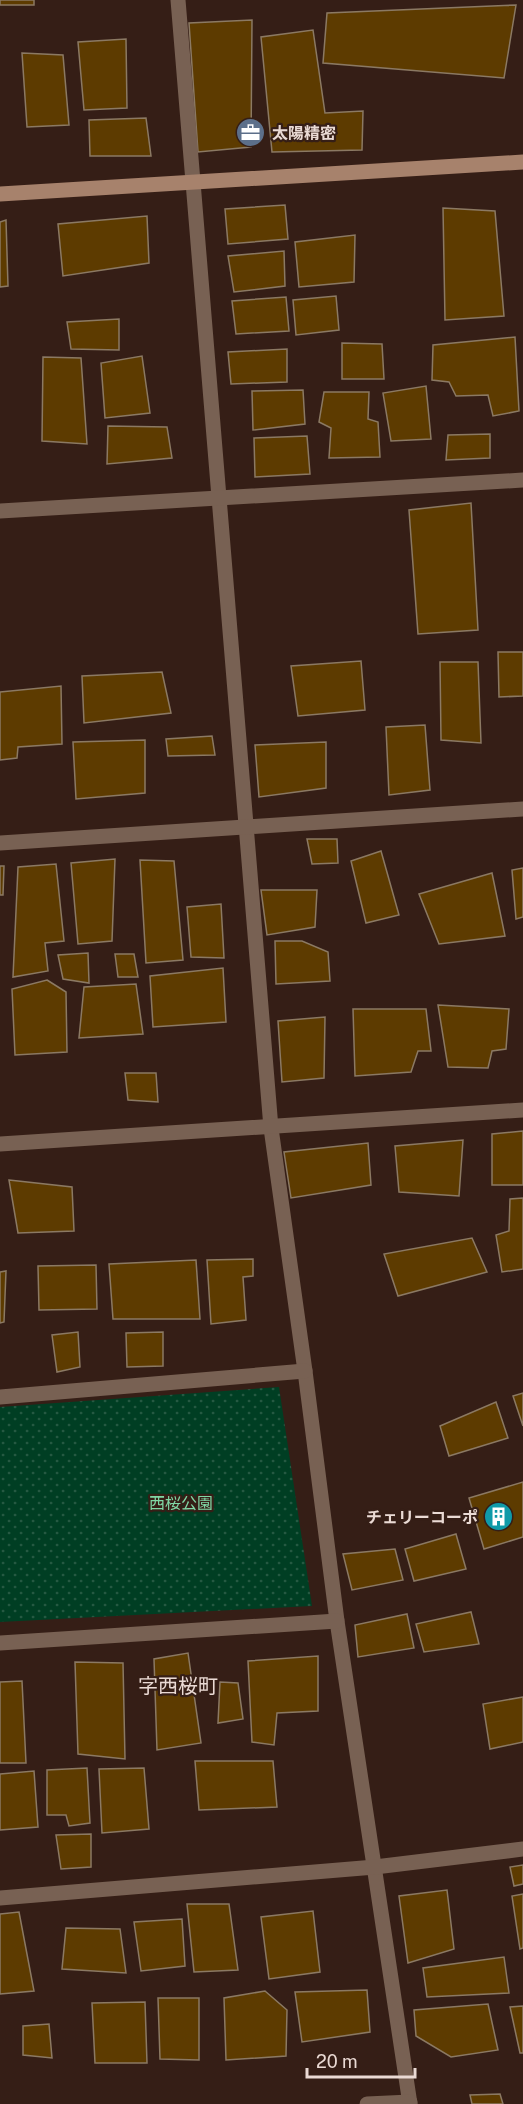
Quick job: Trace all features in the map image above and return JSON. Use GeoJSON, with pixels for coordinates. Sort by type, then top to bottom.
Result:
{"type":"FeatureCollection","features":[{"type":"Feature","properties":{"kind":"street"},"geometry":{"type":"LineString","coordinates":[[178,0],[271,1128],[337,1621],[410,2103],[367,2104]]}},
{"type":"Feature","properties":{"kind":"street"},"geometry":{"type":"LineString","coordinates":[[0,194],[523,162]]}},
{"type":"Feature","properties":{"kind":"street"},"geometry":{"type":"LineString","coordinates":[[0,511],[523,480]]}},
{"type":"Feature","properties":{"kind":"street"},"geometry":{"type":"LineString","coordinates":[[0,843],[523,809]]}},
{"type":"Feature","properties":{"kind":"street"},"geometry":{"type":"LineString","coordinates":[[0,1144],[523,1110]]}},
{"type":"Feature","properties":{"kind":"street"},"geometry":{"type":"LineString","coordinates":[[0,1397],[305,1371]]}},
{"type":"Feature","properties":{"kind":"street"},"geometry":{"type":"LineString","coordinates":[[0,1643],[337,1621]]}},
{"type":"Feature","properties":{"kind":"street"},"geometry":{"type":"LineString","coordinates":[[0,1898],[375,1867],[523,1849]]}},
{"type":"Feature","properties":{"kind":"green space","name":"西桜公園"},"geometry":{"type":"Polygon","coordinates":[[[279,1387],[312,1606],[0,1622],[0,1407],[279,1387]]]}},
{"type":"Feature","properties":{"kind":"building"},"geometry":{"type":"Polygon","coordinates":[[[0,0],[34,0],[34,5],[0,5],[0,0]]]}},
{"type":"Feature","properties":{"kind":"building"},"geometry":{"type":"Polygon","coordinates":[[[516,5],[504,78],[323,63],[327,13],[516,5]]]}},
{"type":"Feature","properties":{"kind":"building"},"geometry":{"type":"Polygon","coordinates":[[[252,20],[251,147],[198,152],[189,23],[252,20]]]}},
{"type":"Feature","properties":{"kind":"building"},"geometry":{"type":"Polygon","coordinates":[[[313,30],[325,113],[363,111],[362,150],[272,152],[261,37],[313,30]]]}},
{"type":"Feature","properties":{"kind":"building"},"geometry":{"type":"Polygon","coordinates":[[[126,39],[127,108],[84,110],[78,42],[126,39]]]}},
{"type":"Feature","properties":{"kind":"building"},"geometry":{"type":"Polygon","coordinates":[[[22,53],[63,55],[69,125],[27,127],[22,53]]]}},
{"type":"Feature","properties":{"kind":"building"},"geometry":{"type":"Polygon","coordinates":[[[146,118],[151,156],[90,156],[89,120],[146,118]]]}},
{"type":"Feature","properties":{"kind":"building"},"geometry":{"type":"Polygon","coordinates":[[[285,205],[288,239],[228,244],[225,209],[285,205]]]}},
{"type":"Feature","properties":{"kind":"building"},"geometry":{"type":"Polygon","coordinates":[[[443,208],[495,211],[504,316],[445,320],[443,208]]]}},
{"type":"Feature","properties":{"kind":"building"},"geometry":{"type":"Polygon","coordinates":[[[147,216],[149,263],[63,276],[58,224],[147,216]]]}},
{"type":"Feature","properties":{"kind":"building"},"geometry":{"type":"Polygon","coordinates":[[[6,220],[8,286],[0,287],[0,222],[6,220]]]}},
{"type":"Feature","properties":{"kind":"building"},"geometry":{"type":"Polygon","coordinates":[[[355,235],[354,282],[299,287],[295,242],[355,235]]]}},
{"type":"Feature","properties":{"kind":"building"},"geometry":{"type":"Polygon","coordinates":[[[284,251],[285,286],[234,292],[228,256],[284,251]]]}},
{"type":"Feature","properties":{"kind":"building"},"geometry":{"type":"Polygon","coordinates":[[[336,296],[339,330],[296,335],[293,300],[336,296]]]}},
{"type":"Feature","properties":{"kind":"building"},"geometry":{"type":"Polygon","coordinates":[[[286,297],[289,331],[236,334],[232,301],[286,297]]]}},
{"type":"Feature","properties":{"kind":"building"},"geometry":{"type":"Polygon","coordinates":[[[119,319],[119,350],[71,349],[67,322],[119,319]]]}},
{"type":"Feature","properties":{"kind":"building"},"geometry":{"type":"Polygon","coordinates":[[[515,337],[519,411],[493,416],[488,395],[456,396],[449,382],[432,380],[433,345],[515,337]]]}},
{"type":"Feature","properties":{"kind":"building"},"geometry":{"type":"Polygon","coordinates":[[[342,343],[382,344],[384,379],[342,379],[342,343]]]}},
{"type":"Feature","properties":{"kind":"building"},"geometry":{"type":"Polygon","coordinates":[[[287,349],[287,382],[231,384],[228,352],[287,349]]]}},
{"type":"Feature","properties":{"kind":"building"},"geometry":{"type":"Polygon","coordinates":[[[142,356],[150,413],[105,418],[101,363],[142,356]]]}},
{"type":"Feature","properties":{"kind":"building"},"geometry":{"type":"Polygon","coordinates":[[[43,357],[81,358],[87,444],[42,441],[43,357]]]}},
{"type":"Feature","properties":{"kind":"building"},"geometry":{"type":"Polygon","coordinates":[[[426,386],[431,439],[391,441],[383,393],[426,386]]]}},
{"type":"Feature","properties":{"kind":"building"},"geometry":{"type":"Polygon","coordinates":[[[303,390],[305,424],[253,430],[252,391],[303,390]]]}},
{"type":"Feature","properties":{"kind":"building"},"geometry":{"type":"Polygon","coordinates":[[[324,392],[369,392],[368,419],[378,422],[380,457],[329,458],[331,428],[319,422],[324,392]]]}},
{"type":"Feature","properties":{"kind":"building"},"geometry":{"type":"Polygon","coordinates":[[[108,426],[167,427],[172,458],[107,464],[108,426]]]}},
{"type":"Feature","properties":{"kind":"building"},"geometry":{"type":"Polygon","coordinates":[[[490,434],[490,458],[446,460],[448,435],[490,434]]]}},
{"type":"Feature","properties":{"kind":"building"},"geometry":{"type":"Polygon","coordinates":[[[307,436],[310,474],[255,477],[254,438],[307,436]]]}},
{"type":"Feature","properties":{"kind":"building"},"geometry":{"type":"Polygon","coordinates":[[[471,503],[478,630],[418,634],[409,510],[471,503]]]}},
{"type":"Feature","properties":{"kind":"building"},"geometry":{"type":"Polygon","coordinates":[[[498,652],[523,652],[523,696],[499,697],[498,652]]]}},
{"type":"Feature","properties":{"kind":"building"},"geometry":{"type":"Polygon","coordinates":[[[361,661],[365,710],[298,716],[291,666],[361,661]]]}},
{"type":"Feature","properties":{"kind":"building"},"geometry":{"type":"Polygon","coordinates":[[[440,662],[478,662],[481,743],[441,740],[440,662]]]}},
{"type":"Feature","properties":{"kind":"building"},"geometry":{"type":"Polygon","coordinates":[[[162,672],[171,713],[84,723],[82,676],[162,672]]]}},
{"type":"Feature","properties":{"kind":"building"},"geometry":{"type":"Polygon","coordinates":[[[61,686],[62,744],[18,747],[17,758],[0,760],[0,692],[61,686]]]}},
{"type":"Feature","properties":{"kind":"building"},"geometry":{"type":"Polygon","coordinates":[[[425,725],[430,790],[389,795],[386,727],[425,725]]]}},
{"type":"Feature","properties":{"kind":"building"},"geometry":{"type":"Polygon","coordinates":[[[212,736],[215,755],[168,756],[166,739],[212,736]]]}},
{"type":"Feature","properties":{"kind":"building"},"geometry":{"type":"Polygon","coordinates":[[[145,740],[145,793],[76,799],[73,742],[145,740]]]}},
{"type":"Feature","properties":{"kind":"building"},"geometry":{"type":"Polygon","coordinates":[[[326,742],[326,788],[259,797],[255,745],[326,742]]]}},
{"type":"Feature","properties":{"kind":"building"},"geometry":{"type":"Polygon","coordinates":[[[307,839],[337,839],[338,863],[312,864],[307,839]]]}},
{"type":"Feature","properties":{"kind":"building"},"geometry":{"type":"Polygon","coordinates":[[[381,851],[399,915],[366,923],[351,861],[381,851]]]}},
{"type":"Feature","properties":{"kind":"building"},"geometry":{"type":"Polygon","coordinates":[[[115,859],[112,941],[78,944],[71,863],[115,859]]]}},
{"type":"Feature","properties":{"kind":"building"},"geometry":{"type":"Polygon","coordinates":[[[140,860],[174,861],[183,960],[146,963],[140,860]]]}},
{"type":"Feature","properties":{"kind":"building"},"geometry":{"type":"Polygon","coordinates":[[[56,864],[64,941],[45,943],[48,971],[13,977],[18,867],[56,864]]]}},
{"type":"Feature","properties":{"kind":"building"},"geometry":{"type":"Polygon","coordinates":[[[0,866],[4,866],[3,895],[0,895],[0,866]]]}},
{"type":"Feature","properties":{"kind":"building"},"geometry":{"type":"Polygon","coordinates":[[[523,868],[523,917],[516,919],[512,870],[523,868]]]}},
{"type":"Feature","properties":{"kind":"building"},"geometry":{"type":"Polygon","coordinates":[[[492,873],[505,936],[439,944],[419,894],[492,873]]]}},
{"type":"Feature","properties":{"kind":"building"},"geometry":{"type":"Polygon","coordinates":[[[261,890],[317,890],[315,927],[267,935],[261,890]]]}},
{"type":"Feature","properties":{"kind":"building"},"geometry":{"type":"Polygon","coordinates":[[[221,904],[224,958],[191,957],[187,907],[221,904]]]}},
{"type":"Feature","properties":{"kind":"building"},"geometry":{"type":"Polygon","coordinates":[[[275,941],[302,941],[328,952],[330,981],[276,984],[275,941]]]}},
{"type":"Feature","properties":{"kind":"building"},"geometry":{"type":"Polygon","coordinates":[[[88,953],[89,983],[63,979],[58,955],[88,953]]]}},
{"type":"Feature","properties":{"kind":"building"},"geometry":{"type":"Polygon","coordinates":[[[115,954],[134,954],[138,977],[118,977],[115,954]]]}},
{"type":"Feature","properties":{"kind":"building"},"geometry":{"type":"Polygon","coordinates":[[[223,968],[226,1022],[153,1027],[150,976],[223,968]]]}},
{"type":"Feature","properties":{"kind":"building"},"geometry":{"type":"Polygon","coordinates":[[[47,980],[66,992],[67,1052],[15,1055],[12,989],[47,980]]]}},
{"type":"Feature","properties":{"kind":"building"},"geometry":{"type":"Polygon","coordinates":[[[136,984],[143,1034],[79,1038],[84,987],[136,984]]]}},
{"type":"Feature","properties":{"kind":"building"},"geometry":{"type":"Polygon","coordinates":[[[438,1005],[509,1009],[506,1049],[492,1051],[488,1068],[448,1067],[438,1005]]]}},
{"type":"Feature","properties":{"kind":"building"},"geometry":{"type":"Polygon","coordinates":[[[353,1009],[426,1009],[431,1051],[418,1051],[411,1072],[355,1076],[353,1009]]]}},
{"type":"Feature","properties":{"kind":"building"},"geometry":{"type":"Polygon","coordinates":[[[325,1017],[324,1078],[282,1082],[278,1021],[325,1017]]]}},
{"type":"Feature","properties":{"kind":"building"},"geometry":{"type":"Polygon","coordinates":[[[125,1073],[156,1073],[158,1102],[128,1100],[125,1073]]]}},
{"type":"Feature","properties":{"kind":"building"},"geometry":{"type":"Polygon","coordinates":[[[523,1131],[523,1185],[492,1185],[492,1134],[523,1131]]]}},
{"type":"Feature","properties":{"kind":"building"},"geometry":{"type":"Polygon","coordinates":[[[463,1140],[459,1196],[399,1192],[395,1146],[463,1140]]]}},
{"type":"Feature","properties":{"kind":"building"},"geometry":{"type":"Polygon","coordinates":[[[368,1143],[371,1185],[291,1198],[284,1152],[368,1143]]]}},
{"type":"Feature","properties":{"kind":"building"},"geometry":{"type":"Polygon","coordinates":[[[9,1180],[72,1187],[74,1231],[18,1233],[9,1180]]]}},
{"type":"Feature","properties":{"kind":"building"},"geometry":{"type":"Polygon","coordinates":[[[523,1198],[523,1269],[502,1272],[496,1235],[509,1231],[510,1199],[523,1198]]]}},
{"type":"Feature","properties":{"kind":"building"},"geometry":{"type":"Polygon","coordinates":[[[472,1238],[487,1272],[398,1296],[384,1254],[472,1238]]]}},
{"type":"Feature","properties":{"kind":"building"},"geometry":{"type":"Polygon","coordinates":[[[253,1259],[253,1276],[243,1277],[246,1320],[211,1324],[207,1260],[253,1259]]]}},
{"type":"Feature","properties":{"kind":"building"},"geometry":{"type":"Polygon","coordinates":[[[196,1260],[200,1319],[113,1319],[109,1264],[196,1260]]]}},
{"type":"Feature","properties":{"kind":"building"},"geometry":{"type":"Polygon","coordinates":[[[96,1265],[97,1309],[39,1310],[38,1266],[96,1265]]]}},
{"type":"Feature","properties":{"kind":"building"},"geometry":{"type":"Polygon","coordinates":[[[6,1271],[4,1322],[0,1323],[0,1272],[6,1271]]]}},
{"type":"Feature","properties":{"kind":"building"},"geometry":{"type":"Polygon","coordinates":[[[78,1332],[80,1367],[57,1372],[52,1335],[78,1332]]]}},
{"type":"Feature","properties":{"kind":"building"},"geometry":{"type":"Polygon","coordinates":[[[163,1332],[163,1366],[127,1367],[126,1333],[163,1332]]]}},
{"type":"Feature","properties":{"kind":"building"},"geometry":{"type":"Polygon","coordinates":[[[523,1393],[523,1426],[513,1396],[523,1393]]]}},
{"type":"Feature","properties":{"kind":"building"},"geometry":{"type":"Polygon","coordinates":[[[496,1402],[508,1438],[449,1456],[440,1426],[496,1402]]]}},
{"type":"Feature","properties":{"kind":"building","name":"チェリーコーポ"},"geometry":{"type":"Polygon","coordinates":[[[523,1482],[523,1537],[484,1549],[469,1498],[523,1482]]]}},
{"type":"Feature","properties":{"kind":"building"},"geometry":{"type":"Polygon","coordinates":[[[456,1534],[466,1569],[414,1581],[405,1549],[456,1534]]]}},
{"type":"Feature","properties":{"kind":"building"},"geometry":{"type":"Polygon","coordinates":[[[395,1549],[403,1580],[352,1590],[343,1554],[395,1549]]]}},
{"type":"Feature","properties":{"kind":"building"},"geometry":{"type":"Polygon","coordinates":[[[471,1612],[479,1644],[424,1652],[416,1624],[471,1612]]]}},
{"type":"Feature","properties":{"kind":"building"},"geometry":{"type":"Polygon","coordinates":[[[407,1614],[414,1648],[358,1657],[355,1625],[407,1614]]]}},
{"type":"Feature","properties":{"kind":"building"},"geometry":{"type":"Polygon","coordinates":[[[188,1653],[201,1743],[157,1750],[154,1659],[188,1653]]]}},
{"type":"Feature","properties":{"kind":"building"},"geometry":{"type":"Polygon","coordinates":[[[318,1656],[318,1711],[277,1713],[274,1745],[252,1742],[248,1661],[318,1656]]]}},
{"type":"Feature","properties":{"kind":"building"},"geometry":{"type":"Polygon","coordinates":[[[75,1662],[123,1663],[125,1759],[78,1754],[75,1662]]]}},
{"type":"Feature","properties":{"kind":"building"},"geometry":{"type":"Polygon","coordinates":[[[22,1681],[26,1763],[0,1763],[0,1682],[22,1681]]]}},
{"type":"Feature","properties":{"kind":"building"},"geometry":{"type":"Polygon","coordinates":[[[220,1682],[238,1683],[243,1719],[218,1723],[220,1682]]]}},
{"type":"Feature","properties":{"kind":"building"},"geometry":{"type":"Polygon","coordinates":[[[523,1697],[523,1742],[490,1749],[483,1704],[523,1697]]]}},
{"type":"Feature","properties":{"kind":"building"},"geometry":{"type":"Polygon","coordinates":[[[195,1761],[273,1761],[277,1807],[199,1810],[195,1761]]]}},
{"type":"Feature","properties":{"kind":"building"},"geometry":{"type":"Polygon","coordinates":[[[87,1768],[90,1823],[69,1826],[66,1815],[47,1815],[47,1770],[87,1768]]]}},
{"type":"Feature","properties":{"kind":"building"},"geometry":{"type":"Polygon","coordinates":[[[144,1768],[149,1829],[102,1833],[99,1769],[144,1768]]]}},
{"type":"Feature","properties":{"kind":"building"},"geometry":{"type":"Polygon","coordinates":[[[34,1771],[38,1827],[0,1830],[0,1774],[34,1771]]]}},
{"type":"Feature","properties":{"kind":"building"},"geometry":{"type":"Polygon","coordinates":[[[91,1834],[91,1867],[61,1869],[56,1835],[91,1834]]]}},
{"type":"Feature","properties":{"kind":"building"},"geometry":{"type":"Polygon","coordinates":[[[523,1865],[523,1884],[514,1886],[510,1867],[523,1865]]]}},
{"type":"Feature","properties":{"kind":"building"},"geometry":{"type":"Polygon","coordinates":[[[447,1890],[454,1949],[408,1963],[399,1896],[447,1890]]]}},
{"type":"Feature","properties":{"kind":"building"},"geometry":{"type":"Polygon","coordinates":[[[523,1894],[523,1948],[520,1949],[512,1896],[523,1894]]]}},
{"type":"Feature","properties":{"kind":"building"},"geometry":{"type":"Polygon","coordinates":[[[187,1904],[229,1904],[238,1970],[194,1972],[187,1904]]]}},
{"type":"Feature","properties":{"kind":"building"},"geometry":{"type":"Polygon","coordinates":[[[313,1911],[320,1972],[269,1979],[261,1917],[313,1911]]]}},
{"type":"Feature","properties":{"kind":"building"},"geometry":{"type":"Polygon","coordinates":[[[19,1912],[34,1991],[0,1994],[0,1914],[19,1912]]]}},
{"type":"Feature","properties":{"kind":"building"},"geometry":{"type":"Polygon","coordinates":[[[182,1919],[185,1966],[141,1971],[134,1922],[182,1919]]]}},
{"type":"Feature","properties":{"kind":"building"},"geometry":{"type":"Polygon","coordinates":[[[66,1928],[120,1929],[126,1973],[62,1969],[66,1928]]]}},
{"type":"Feature","properties":{"kind":"building"},"geometry":{"type":"Polygon","coordinates":[[[504,1957],[509,1993],[427,1997],[423,1968],[504,1957]]]}},
{"type":"Feature","properties":{"kind":"building"},"geometry":{"type":"Polygon","coordinates":[[[367,1990],[370,2032],[302,2042],[295,1992],[367,1990]]]}},
{"type":"Feature","properties":{"kind":"building"},"geometry":{"type":"Polygon","coordinates":[[[265,1991],[287,2010],[286,2056],[226,2060],[224,1998],[265,1991]]]}},
{"type":"Feature","properties":{"kind":"building"},"geometry":{"type":"Polygon","coordinates":[[[158,1998],[199,1998],[199,2060],[160,2059],[158,1998]]]}},
{"type":"Feature","properties":{"kind":"building"},"geometry":{"type":"Polygon","coordinates":[[[145,2002],[147,2063],[95,2063],[92,2003],[145,2002]]]}},
{"type":"Feature","properties":{"kind":"building"},"geometry":{"type":"Polygon","coordinates":[[[488,2004],[498,2050],[451,2057],[416,2036],[414,2010],[488,2004]]]}},
{"type":"Feature","properties":{"kind":"building"},"geometry":{"type":"Polygon","coordinates":[[[523,2006],[523,2053],[520,2053],[510,2007],[523,2006]]]}},
{"type":"Feature","properties":{"kind":"building"},"geometry":{"type":"Polygon","coordinates":[[[49,2024],[52,2058],[23,2055],[23,2026],[49,2024]]]}},
{"type":"Feature","properties":{"kind":"building"},"geometry":{"type":"Polygon","coordinates":[[[500,2094],[503,2104],[472,2104],[470,2095],[500,2094]]]}},
{"type":"Feature","properties":{"kind":"place","name":"太陽精密"},"geometry":{"type":"Point","coordinates":[251,133]}},
{"type":"Feature","properties":{"kind":"place","name":"チェリーコーポ"},"geometry":{"type":"Point","coordinates":[499,1517]}},
{"type":"Feature","properties":{"kind":"district","name":"字西桜町"},"geometry":{"type":"Point","coordinates":[178,1686]}}]}
